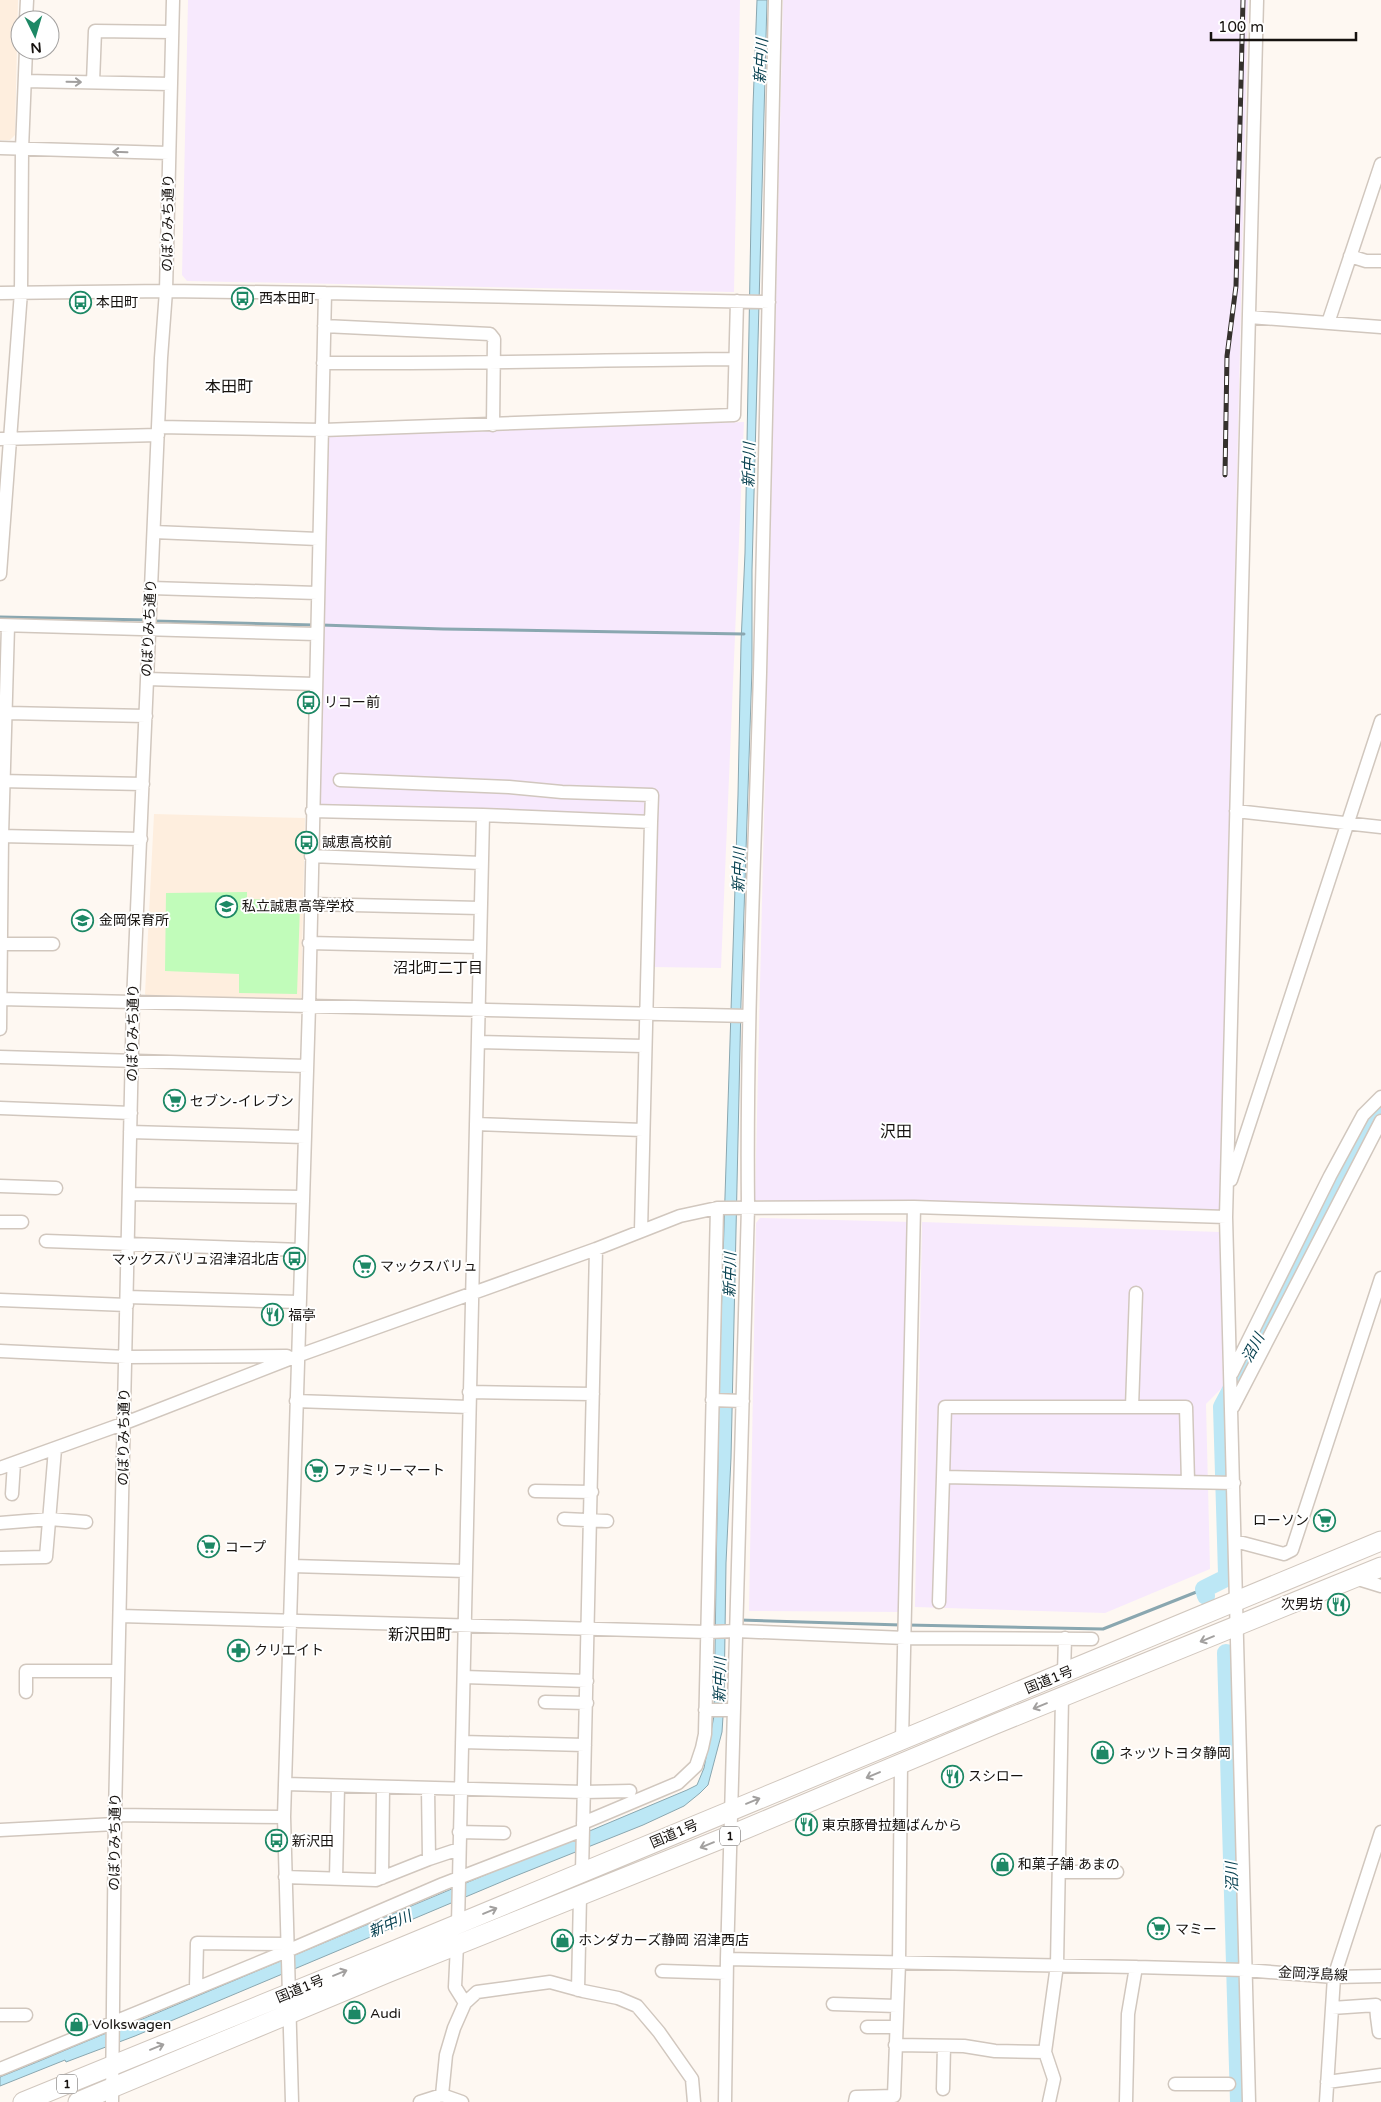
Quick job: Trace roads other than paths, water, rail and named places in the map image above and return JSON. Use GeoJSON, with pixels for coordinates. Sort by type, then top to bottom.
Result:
{"type":"FeatureCollection","features":[{"type":"Feature","properties":{"kind":"highway","name":"国道1号"},"geometry":{"type":"LineString","coordinates":[[23,2102],[112,2062],[582,1865],[731,1810],[1381,1541]]}},
{"type":"Feature","properties":{"kind":"highway","name":"国道1号"},"geometry":{"type":"LineString","coordinates":[[78,2102],[112,2095],[289,2014],[731,1835],[1381,1566]]}},
{"type":"Feature","properties":{"kind":"street","name":"のぼりみち通り"},"geometry":{"type":"LineString","coordinates":[[112,2095],[115,1819],[133,1002],[160,358],[166,291],[173,0]]}},
{"type":"Feature","properties":{"kind":"street"},"geometry":{"type":"LineString","coordinates":[[724,2102],[734,1630],[737,1610],[748,1207],[749,1016],[775,0]]}},
{"type":"Feature","properties":{"kind":"street"},"geometry":{"type":"LineString","coordinates":[[1249,2102],[1226,1195],[1257,0]]}},
{"type":"Feature","properties":{"kind":"street"},"geometry":{"type":"LineString","coordinates":[[94,82],[96,31],[172,32]]}},
{"type":"Feature","properties":{"kind":"street"},"geometry":{"type":"LineString","coordinates":[[0,574],[5,439],[13,400],[21,292],[22,149],[26,60]]}},
{"type":"Feature","properties":{"kind":"street"},"geometry":{"type":"LineString","coordinates":[[25,81],[171,84]]}},
{"type":"Feature","properties":{"kind":"street"},"geometry":{"type":"LineString","coordinates":[[0,148],[169,153]]}},
{"type":"Feature","properties":{"kind":"street"},"geometry":{"type":"LineString","coordinates":[[1328,323],[1381,164]]}},
{"type":"Feature","properties":{"kind":"street"},"geometry":{"type":"LineString","coordinates":[[1350,256],[1366,261],[1381,261]]}},
{"type":"Feature","properties":{"kind":"street"},"geometry":{"type":"LineString","coordinates":[[0,292],[166,291],[325,293],[768,302]]}},
{"type":"Feature","properties":{"kind":"street"},"geometry":{"type":"LineString","coordinates":[[292,2102],[284,1817],[309,1006],[325,293]]}},
{"type":"Feature","properties":{"kind":"street"},"geometry":{"type":"LineString","coordinates":[[5,439],[158,431],[322,430],[734,415],[737,301]]}},
{"type":"Feature","properties":{"kind":"street"},"geometry":{"type":"LineString","coordinates":[[1249,317],[1381,327]]}},
{"type":"Feature","properties":{"kind":"street"},"geometry":{"type":"LineString","coordinates":[[324,326],[490,334],[494,340],[493,425]]}},
{"type":"Feature","properties":{"kind":"street"},"geometry":{"type":"LineString","coordinates":[[323,362],[439,364],[735,359]]}},
{"type":"Feature","properties":{"kind":"street"},"geometry":{"type":"LineString","coordinates":[[0,400],[13,400]]}},
{"type":"Feature","properties":{"kind":"street"},"geometry":{"type":"LineString","coordinates":[[154,532],[318,539]]}},
{"type":"Feature","properties":{"kind":"street"},"geometry":{"type":"LineString","coordinates":[[151,588],[317,593]]}},
{"type":"Feature","properties":{"kind":"street"},"geometry":{"type":"LineString","coordinates":[[0,1029],[1,836],[5,705],[4,626],[150,623],[316,634]]}},
{"type":"Feature","properties":{"kind":"street"},"geometry":{"type":"LineString","coordinates":[[147,680],[315,684]]}},
{"type":"Feature","properties":{"kind":"street"},"geometry":{"type":"LineString","coordinates":[[5,705],[146,716]]}},
{"type":"Feature","properties":{"kind":"street"},"geometry":{"type":"LineString","coordinates":[[1226,1195],[1380,724]]}},
{"type":"Feature","properties":{"kind":"street"},"geometry":{"type":"LineString","coordinates":[[340,780],[652,795],[644,1046],[641,1231]]}},
{"type":"Feature","properties":{"kind":"street"},"geometry":{"type":"LineString","coordinates":[[2,781],[143,784]]}},
{"type":"Feature","properties":{"kind":"street"},"geometry":{"type":"LineString","coordinates":[[1236,811],[1381,827]]}},
{"type":"Feature","properties":{"kind":"street"},"geometry":{"type":"LineString","coordinates":[[312,812],[483,815],[651,822]]}},
{"type":"Feature","properties":{"kind":"street"},"geometry":{"type":"LineString","coordinates":[[458,1917],[483,815]]}},
{"type":"Feature","properties":{"kind":"street"},"geometry":{"type":"LineString","coordinates":[[1,836],[141,839]]}},
{"type":"Feature","properties":{"kind":"street"},"geometry":{"type":"LineString","coordinates":[[311,856],[481,863]]}},
{"type":"Feature","properties":{"kind":"street"},"geometry":{"type":"LineString","coordinates":[[310,904],[480,908]]}},
{"type":"Feature","properties":{"kind":"street"},"geometry":{"type":"LineString","coordinates":[[310,943],[479,947]]}},
{"type":"Feature","properties":{"kind":"street"},"geometry":{"type":"LineString","coordinates":[[1,944],[53,944]]}},
{"type":"Feature","properties":{"kind":"street"},"geometry":{"type":"LineString","coordinates":[[1,999],[749,1016]]}},
{"type":"Feature","properties":{"kind":"street"},"geometry":{"type":"LineString","coordinates":[[478,1042],[644,1046]]}},
{"type":"Feature","properties":{"kind":"street"},"geometry":{"type":"LineString","coordinates":[[0,1057],[307,1066]]}},
{"type":"Feature","properties":{"kind":"street"},"geometry":{"type":"LineString","coordinates":[[1231,1377],[1349,1141],[1363,1115],[1381,1098]]}},
{"type":"Feature","properties":{"kind":"street"},"geometry":{"type":"LineString","coordinates":[[0,1108],[131,1113]]}},
{"type":"Feature","properties":{"kind":"street"},"geometry":{"type":"LineString","coordinates":[[1231,1406],[1381,1121]]}},
{"type":"Feature","properties":{"kind":"street"},"geometry":{"type":"LineString","coordinates":[[476,1124],[643,1130]]}},
{"type":"Feature","properties":{"kind":"street"},"geometry":{"type":"LineString","coordinates":[[130,1132],[305,1137]]}},
{"type":"Feature","properties":{"kind":"street"},"geometry":{"type":"LineString","coordinates":[[0,1186],[56,1188]]}},
{"type":"Feature","properties":{"kind":"street"},"geometry":{"type":"LineString","coordinates":[[129,1194],[302,1197]]}},
{"type":"Feature","properties":{"kind":"street"},"geometry":{"type":"LineString","coordinates":[[0,1468],[125,1423],[297,1356],[596,1250],[680,1216],[720,1208],[914,1207],[1226,1217]]}},
{"type":"Feature","properties":{"kind":"street"},"geometry":{"type":"LineString","coordinates":[[902,1740],[914,1207]]}},
{"type":"Feature","properties":{"kind":"street"},"geometry":{"type":"LineString","coordinates":[[0,2069],[287,1948],[583,1827],[678,1783],[696,1766],[702,1748],[708,1710],[707,1632],[712,1400],[720,1208]]}},
{"type":"Feature","properties":{"kind":"street"},"geometry":{"type":"LineString","coordinates":[[0,1222],[22,1222]]}},
{"type":"Feature","properties":{"kind":"street"},"geometry":{"type":"LineString","coordinates":[[46,1241],[129,1246],[301,1250]]}},
{"type":"Feature","properties":{"kind":"street"},"geometry":{"type":"LineString","coordinates":[[582,1865],[589,1629],[596,1250]]}},
{"type":"Feature","properties":{"kind":"street"},"geometry":{"type":"LineString","coordinates":[[1235,1541],[1284,1554],[1292,1550],[1381,1278]]}},
{"type":"Feature","properties":{"kind":"street"},"geometry":{"type":"LineString","coordinates":[[1132,1407],[1136,1293]]}},
{"type":"Feature","properties":{"kind":"street"},"geometry":{"type":"LineString","coordinates":[[0,1300],[299,1302]]}},
{"type":"Feature","properties":{"kind":"street"},"geometry":{"type":"LineString","coordinates":[[0,1351],[126,1357],[297,1356]]}},
{"type":"Feature","properties":{"kind":"street"},"geometry":{"type":"LineString","coordinates":[[469,1392],[594,1394]]}},
{"type":"Feature","properties":{"kind":"street"},"geometry":{"type":"LineString","coordinates":[[712,1400],[743,1401]]}},
{"type":"Feature","properties":{"kind":"street"},"geometry":{"type":"LineString","coordinates":[[296,1401],[469,1407]]}},
{"type":"Feature","properties":{"kind":"street"},"geometry":{"type":"LineString","coordinates":[[939,1602],[945,1407],[1186,1407],[1188,1482]]}},
{"type":"Feature","properties":{"kind":"street"},"geometry":{"type":"LineString","coordinates":[[0,1558],[46,1557],[55,1449]]}},
{"type":"Feature","properties":{"kind":"street"},"geometry":{"type":"LineString","coordinates":[[12,1494],[14,1463]]}},
{"type":"Feature","properties":{"kind":"street"},"geometry":{"type":"LineString","coordinates":[[943,1477],[1234,1483]]}},
{"type":"Feature","properties":{"kind":"street"},"geometry":{"type":"LineString","coordinates":[[535,1491],[592,1492]]}},
{"type":"Feature","properties":{"kind":"street"},"geometry":{"type":"LineString","coordinates":[[0,1523],[50,1519],[86,1522]]}},
{"type":"Feature","properties":{"kind":"street"},"geometry":{"type":"LineString","coordinates":[[564,1519],[607,1521]]}},
{"type":"Feature","properties":{"kind":"street"},"geometry":{"type":"LineString","coordinates":[[292,1566],[466,1571]]}},
{"type":"Feature","properties":{"kind":"street"},"geometry":{"type":"LineString","coordinates":[[1355,1578],[1381,1586]]}},
{"type":"Feature","properties":{"kind":"street"},"geometry":{"type":"LineString","coordinates":[[120,1616],[707,1632],[734,1630],[904,1638],[1092,1639]]}},
{"type":"Feature","properties":{"kind":"street"},"geometry":{"type":"LineString","coordinates":[[1064,1673],[1065,1638]]}},
{"type":"Feature","properties":{"kind":"street"},"geometry":{"type":"LineString","coordinates":[[26,1692],[26,1671],[118,1671]]}},
{"type":"Feature","properties":{"kind":"street"},"geometry":{"type":"LineString","coordinates":[[464,1677],[587,1681]]}},
{"type":"Feature","properties":{"kind":"street"},"geometry":{"type":"LineString","coordinates":[[1049,2102],[1054,2079],[1045,2052],[1057,1965],[1062,1697]]}},
{"type":"Feature","properties":{"kind":"street"},"geometry":{"type":"LineString","coordinates":[[545,1702],[587,1703]]}},
{"type":"Feature","properties":{"kind":"street"},"geometry":{"type":"LineString","coordinates":[[708,1710],[732,1710]]}},
{"type":"Feature","properties":{"kind":"street"},"geometry":{"type":"LineString","coordinates":[[462,1742],[585,1746]]}},
{"type":"Feature","properties":{"kind":"street"},"geometry":{"type":"LineString","coordinates":[[856,2102],[856,2097],[895,2099],[895,2045],[899,1963],[901,1764]]}},
{"type":"Feature","properties":{"kind":"street"},"geometry":{"type":"LineString","coordinates":[[285,1784],[584,1792],[630,1791]]}},
{"type":"Feature","properties":{"kind":"street"},"geometry":{"type":"LineString","coordinates":[[336,1879],[338,1786]]}},
{"type":"Feature","properties":{"kind":"street"},"geometry":{"type":"LineString","coordinates":[[382,1878],[383,1787]]}},
{"type":"Feature","properties":{"kind":"street"},"geometry":{"type":"LineString","coordinates":[[428,1788],[429,1859]]}},
{"type":"Feature","properties":{"kind":"street"},"geometry":{"type":"LineString","coordinates":[[0,1830],[115,1819],[284,1817]]}},
{"type":"Feature","properties":{"kind":"street"},"geometry":{"type":"LineString","coordinates":[[459,1832],[504,1833]]}},
{"type":"Feature","properties":{"kind":"street"},"geometry":{"type":"LineString","coordinates":[[1326,2102],[1334,1977],[1381,1832]]}},
{"type":"Feature","properties":{"kind":"street"},"geometry":{"type":"LineString","coordinates":[[285,1877],[376,1880],[429,1859],[459,1850]]}},
{"type":"Feature","properties":{"kind":"street"},"geometry":{"type":"LineString","coordinates":[[1059,1872],[1117,1872]]}},
{"type":"Feature","properties":{"kind":"street"},"geometry":{"type":"LineString","coordinates":[[578,1990],[580,1896]]}},
{"type":"Feature","properties":{"kind":"street"},"geometry":{"type":"LineString","coordinates":[[196,1987],[197,1943],[287,1948]]}},
{"type":"Feature","properties":{"kind":"street"},"geometry":{"type":"LineString","coordinates":[[457,1945],[455,1987],[466,2004]]}},
{"type":"Feature","properties":{"kind":"street","name":"金岡浮島線"},"geometry":{"type":"LineString","coordinates":[[727,1959],[1136,1967],[1245,1970],[1334,1977],[1381,1976]]}},
{"type":"Feature","properties":{"kind":"street"},"geometry":{"type":"LineString","coordinates":[[1126,2102],[1128,2014],[1136,1967]]}},
{"type":"Feature","properties":{"kind":"street"},"geometry":{"type":"LineString","coordinates":[[662,1971],[726,1973]]}},
{"type":"Feature","properties":{"kind":"street"},"geometry":{"type":"LineString","coordinates":[[442,2095],[446,2055],[454,2028],[466,2004],[477,1992],[550,1982],[618,1998],[637,2006],[659,2032],[692,2079],[694,2102]]}},
{"type":"Feature","properties":{"kind":"street"},"geometry":{"type":"LineString","coordinates":[[833,2004],[897,2006]]}},
{"type":"Feature","properties":{"kind":"street"},"geometry":{"type":"LineString","coordinates":[[1332,2008],[1376,2005],[1379,2017],[1379,2032]]}},
{"type":"Feature","properties":{"kind":"street"},"geometry":{"type":"LineString","coordinates":[[0,2015],[26,2015]]}},
{"type":"Feature","properties":{"kind":"street"},"geometry":{"type":"LineString","coordinates":[[867,2026],[896,2027]]}},
{"type":"Feature","properties":{"kind":"street"},"geometry":{"type":"LineString","coordinates":[[895,2045],[964,2046],[995,2051],[1045,2052]]}},
{"type":"Feature","properties":{"kind":"street"},"geometry":{"type":"LineString","coordinates":[[943,2089],[944,2046]]}},
{"type":"Feature","properties":{"kind":"street"},"geometry":{"type":"LineString","coordinates":[[1327,2082],[1381,2075]]}},
{"type":"Feature","properties":{"kind":"street"},"geometry":{"type":"LineString","coordinates":[[1175,2084],[1229,2084]]}},
{"type":"Feature","properties":{"kind":"street"},"geometry":{"type":"LineString","coordinates":[[420,2102],[442,2095],[462,2102]]}},
{"type":"Feature","properties":{"kind":"water","name":"新中川"},"geometry":{"type":"Polygon","coordinates":[[[757,0],[767,0],[731,1458],[726,1563],[722,1732],[708,1785],[684,1806],[643,1825],[513,1877],[135,2036],[66,2062],[65,2060],[0,2086],[0,2077],[687,1790],[697,1785],[704,1768],[714,1716],[719,1382],[745,553],[753,106],[757,0]]]}},
{"type":"Feature","properties":{"kind":"waterway"},"geometry":{"type":"LineString","coordinates":[[0,617],[147,620]]}},
{"type":"Feature","properties":{"kind":"waterway"},"geometry":{"type":"LineString","coordinates":[[153,621],[314,625]]}},
{"type":"Feature","properties":{"kind":"waterway"},"geometry":{"type":"LineString","coordinates":[[321,625],[744,634]]}},
{"type":"Feature","properties":{"kind":"waterway","name":"沼川"},"geometry":{"type":"LineString","coordinates":[[1206,1596],[1204,1589],[1226,1578],[1227,1574],[1222,1407],[1373,1119],[1381,1111]]}},
{"type":"Feature","properties":{"kind":"waterway"},"geometry":{"type":"LineString","coordinates":[[907,1625],[1103,1629],[1204,1589]]}},
{"type":"Feature","properties":{"kind":"waterway"},"geometry":{"type":"LineString","coordinates":[[740,1620],[901,1625]]}},
{"type":"Feature","properties":{"kind":"waterway","name":"沼川"},"geometry":{"type":"LineString","coordinates":[[1226,1653],[1239,2102]]}},
{"type":"Feature","properties":{"kind":"railway"},"geometry":{"type":"LineString","coordinates":[[1225,475],[1227,356],[1236,286],[1243,0]]}},
{"type":"Feature","properties":{"kind":"place","name":"西本田町"},"geometry":{"type":"Point","coordinates":[243,298]}},
{"type":"Feature","properties":{"kind":"place","name":"本田町"},"geometry":{"type":"Point","coordinates":[80,302]}},
{"type":"Feature","properties":{"kind":"place","name":"リコー前"},"geometry":{"type":"Point","coordinates":[308,702]}},
{"type":"Feature","properties":{"kind":"place","name":"誠恵高校前"},"geometry":{"type":"Point","coordinates":[306,842]}},
{"type":"Feature","properties":{"kind":"place","name":"私立誠恵高等学校"},"geometry":{"type":"Point","coordinates":[226,906]}},
{"type":"Feature","properties":{"kind":"place","name":"金岡保育所"},"geometry":{"type":"Point","coordinates":[83,920]}},
{"type":"Feature","properties":{"kind":"place","name":"セブン-イレブン"},"geometry":{"type":"Point","coordinates":[174,1101]}},
{"type":"Feature","properties":{"kind":"place","name":"マックスバリュ沼津沼北店"},"geometry":{"type":"Point","coordinates":[295,1259]}},
{"type":"Feature","properties":{"kind":"place","name":"マックスバリュ"},"geometry":{"type":"Point","coordinates":[364,1266]}},
{"type":"Feature","properties":{"kind":"place","name":"福亭"},"geometry":{"type":"Point","coordinates":[272,1315]}},
{"type":"Feature","properties":{"kind":"place","name":"ファミリーマート"},"geometry":{"type":"Point","coordinates":[317,1470]}},
{"type":"Feature","properties":{"kind":"place","name":"ローソン"},"geometry":{"type":"Point","coordinates":[1325,1520]}},
{"type":"Feature","properties":{"kind":"place","name":"コープ"},"geometry":{"type":"Point","coordinates":[209,1547]}},
{"type":"Feature","properties":{"kind":"place","name":"次男坊"},"geometry":{"type":"Point","coordinates":[1339,1604]}},
{"type":"Feature","properties":{"kind":"place","name":"クリエイト"},"geometry":{"type":"Point","coordinates":[238,1650]}},
{"type":"Feature","properties":{"kind":"place","name":"ネッツトヨタ静岡"},"geometry":{"type":"Point","coordinates":[1103,1753]}},
{"type":"Feature","properties":{"kind":"place","name":"スシロー"},"geometry":{"type":"Point","coordinates":[952,1776]}},
{"type":"Feature","properties":{"kind":"place","name":"東京豚骨拉麺ばんから"},"geometry":{"type":"Point","coordinates":[806,1825]}},
{"type":"Feature","properties":{"kind":"place","name":"新沢田"},"geometry":{"type":"Point","coordinates":[276,1841]}},
{"type":"Feature","properties":{"kind":"place","name":"和菓子舗 あまの"},"geometry":{"type":"Point","coordinates":[1002,1864]}},
{"type":"Feature","properties":{"kind":"place","name":"マミー"},"geometry":{"type":"Point","coordinates":[1159,1929]}},
{"type":"Feature","properties":{"kind":"place","name":"ホンダカーズ静岡 沼津西店"},"geometry":{"type":"Point","coordinates":[562,1940]}},
{"type":"Feature","properties":{"kind":"place","name":"Audi"},"geometry":{"type":"Point","coordinates":[354,2013]}},
{"type":"Feature","properties":{"kind":"place","name":"Volkswagen"},"geometry":{"type":"Point","coordinates":[76,2024]}},
{"type":"Feature","properties":{"kind":"district","name":"本田町"},"geometry":{"type":"Point","coordinates":[229,387]}},
{"type":"Feature","properties":{"kind":"district","name":"沼北町二丁目"},"geometry":{"type":"Point","coordinates":[438,968]}},
{"type":"Feature","properties":{"kind":"district","name":"沢田"},"geometry":{"type":"Point","coordinates":[896,1132]}},
{"type":"Feature","properties":{"kind":"district","name":"新沢田町"},"geometry":{"type":"Point","coordinates":[420,1635]}}]}
